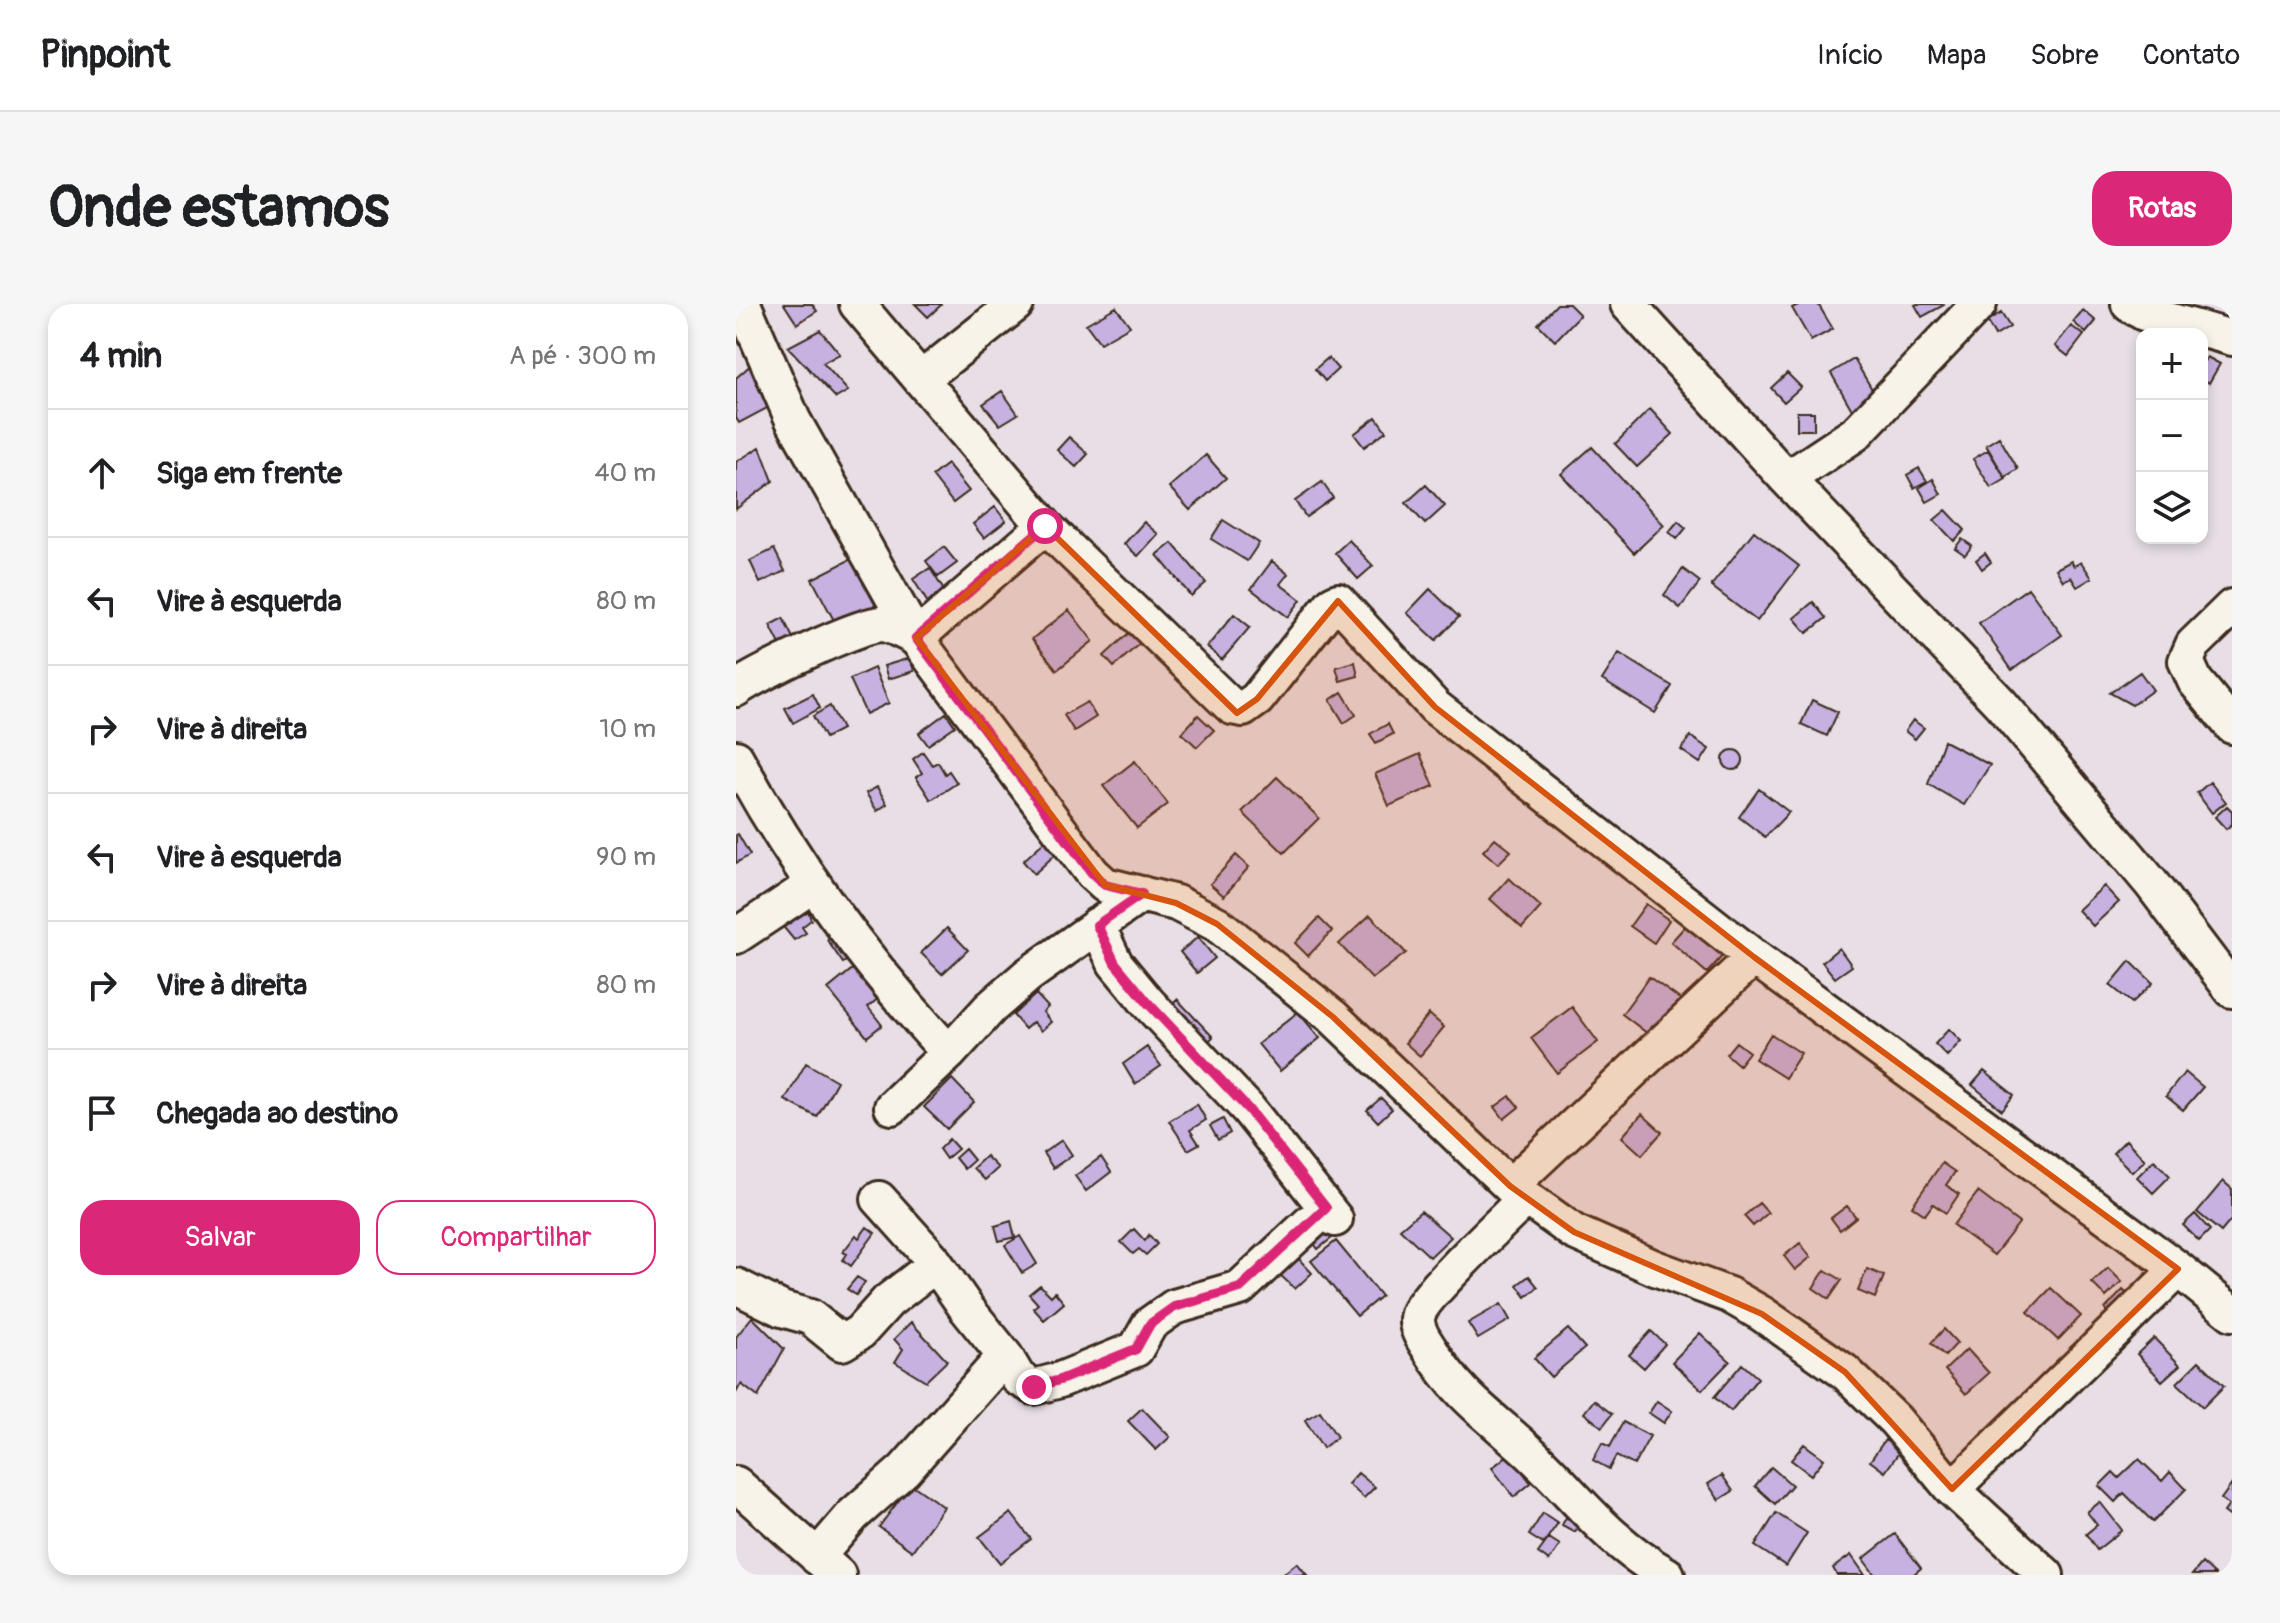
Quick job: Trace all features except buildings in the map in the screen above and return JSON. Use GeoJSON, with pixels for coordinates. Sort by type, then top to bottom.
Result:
{"type":"FeatureCollection","features":[{"type":"Feature","properties":{"kind":"street"},"geometry":{"type":"LineString","coordinates":[[743,304],[793,420],[916,638],[1092,873],[1105,885],[1176,903],[1217,924],[1333,1017],[1518,1192],[1574,1232],[1655,1268],[1729,1295],[1762,1314],[1845,1372],[1895,1420],[1952,1489],[2046,1575]]}},
{"type":"Feature","properties":{"kind":"street"},"geometry":{"type":"LineString","coordinates":[[857,304],[1045,526],[1232,707],[1243,709],[1257,699],[1332,604],[1338,601],[1435,707],[1754,957],[2178,1269],[2232,1313]]}},
{"type":"Feature","properties":{"kind":"street"},"geometry":{"type":"LineString","coordinates":[[921,379],[1016,304]]}},
{"type":"Feature","properties":{"kind":"street"},"geometry":{"type":"LineString","coordinates":[[1628,304],[1787,479],[2001,704],[2151,883],[2232,990]]}},
{"type":"Feature","properties":{"kind":"street"},"geometry":{"type":"LineString","coordinates":[[1787,479],[1855,434],[1979,304]]}},
{"type":"Feature","properties":{"kind":"street"},"geometry":{"type":"LineString","coordinates":[[2129,304],[2144,313],[2232,338]]}},
{"type":"Feature","properties":{"kind":"street"},"geometry":{"type":"LineString","coordinates":[[916,638],[1045,526]]}},
{"type":"Feature","properties":{"kind":"street"},"geometry":{"type":"LineString","coordinates":[[2232,607],[2193,645],[2186,661],[2195,681],[2232,726]]}},
{"type":"Feature","properties":{"kind":"street"},"geometry":{"type":"LineString","coordinates":[[736,689],[782,664],[863,628],[883,624],[916,638]]}},
{"type":"Feature","properties":{"kind":"street"},"geometry":{"type":"LineString","coordinates":[[736,758],[813,885],[906,1006],[949,1053]]}},
{"type":"Feature","properties":{"kind":"street"},"geometry":{"type":"LineString","coordinates":[[736,936],[813,885]]}},
{"type":"Feature","properties":{"kind":"street"},"geometry":{"type":"LineString","coordinates":[[892,1107],[949,1053],[990,1008],[1028,975],[1142,894]]}},
{"type":"Feature","properties":{"kind":"street"},"geometry":{"type":"LineString","coordinates":[[879,1199],[936,1264],[1018,1378],[1034,1387],[1060,1380],[1136,1349],[1150,1324],[1174,1307],[1240,1288],[1330,1214],[1248,1109],[1123,973],[1097,925]]}},
{"type":"Feature","properties":{"kind":"street"},"geometry":{"type":"LineString","coordinates":[[1667,1575],[1637,1558],[1602,1529],[1526,1450],[1460,1393],[1419,1332],[1418,1315],[1431,1295],[1518,1192],[1754,957]]}},
{"type":"Feature","properties":{"kind":"street"},"geometry":{"type":"LineString","coordinates":[[736,1286],[782,1309],[810,1317],[842,1343],[860,1332],[888,1301],[936,1264]]}},
{"type":"Feature","properties":{"kind":"street"},"geometry":{"type":"LineString","coordinates":[[1952,1489],[2178,1269]]}},
{"type":"Feature","properties":{"kind":"street"},"geometry":{"type":"LineString","coordinates":[[736,1484],[828,1566],[853,1515],[904,1470],[1005,1356]]}},
{"type":"Feature","properties":{"kind":"highlighted area"},"geometry":{"type":"Polygon","coordinates":[[[1045,526],[1237,713],[1257,699],[1338,601],[1435,707],[1754,957],[2178,1269],[1952,1489],[1845,1372],[1762,1314],[1574,1232],[1510,1186],[1333,1017],[1217,924],[1176,903],[1105,885],[916,638],[1045,526]]]}},
{"type":"Feature","properties":{"kind":"route"},"geometry":{"type":"LineString","coordinates":[[1034,1387],[1060,1380],[1136,1349],[1150,1324],[1174,1307],[1240,1288],[1326,1208],[1248,1109],[1148,1003],[1115,963],[1097,925],[1142,894],[1105,885],[1092,873],[916,638],[1045,526]]}}]}
